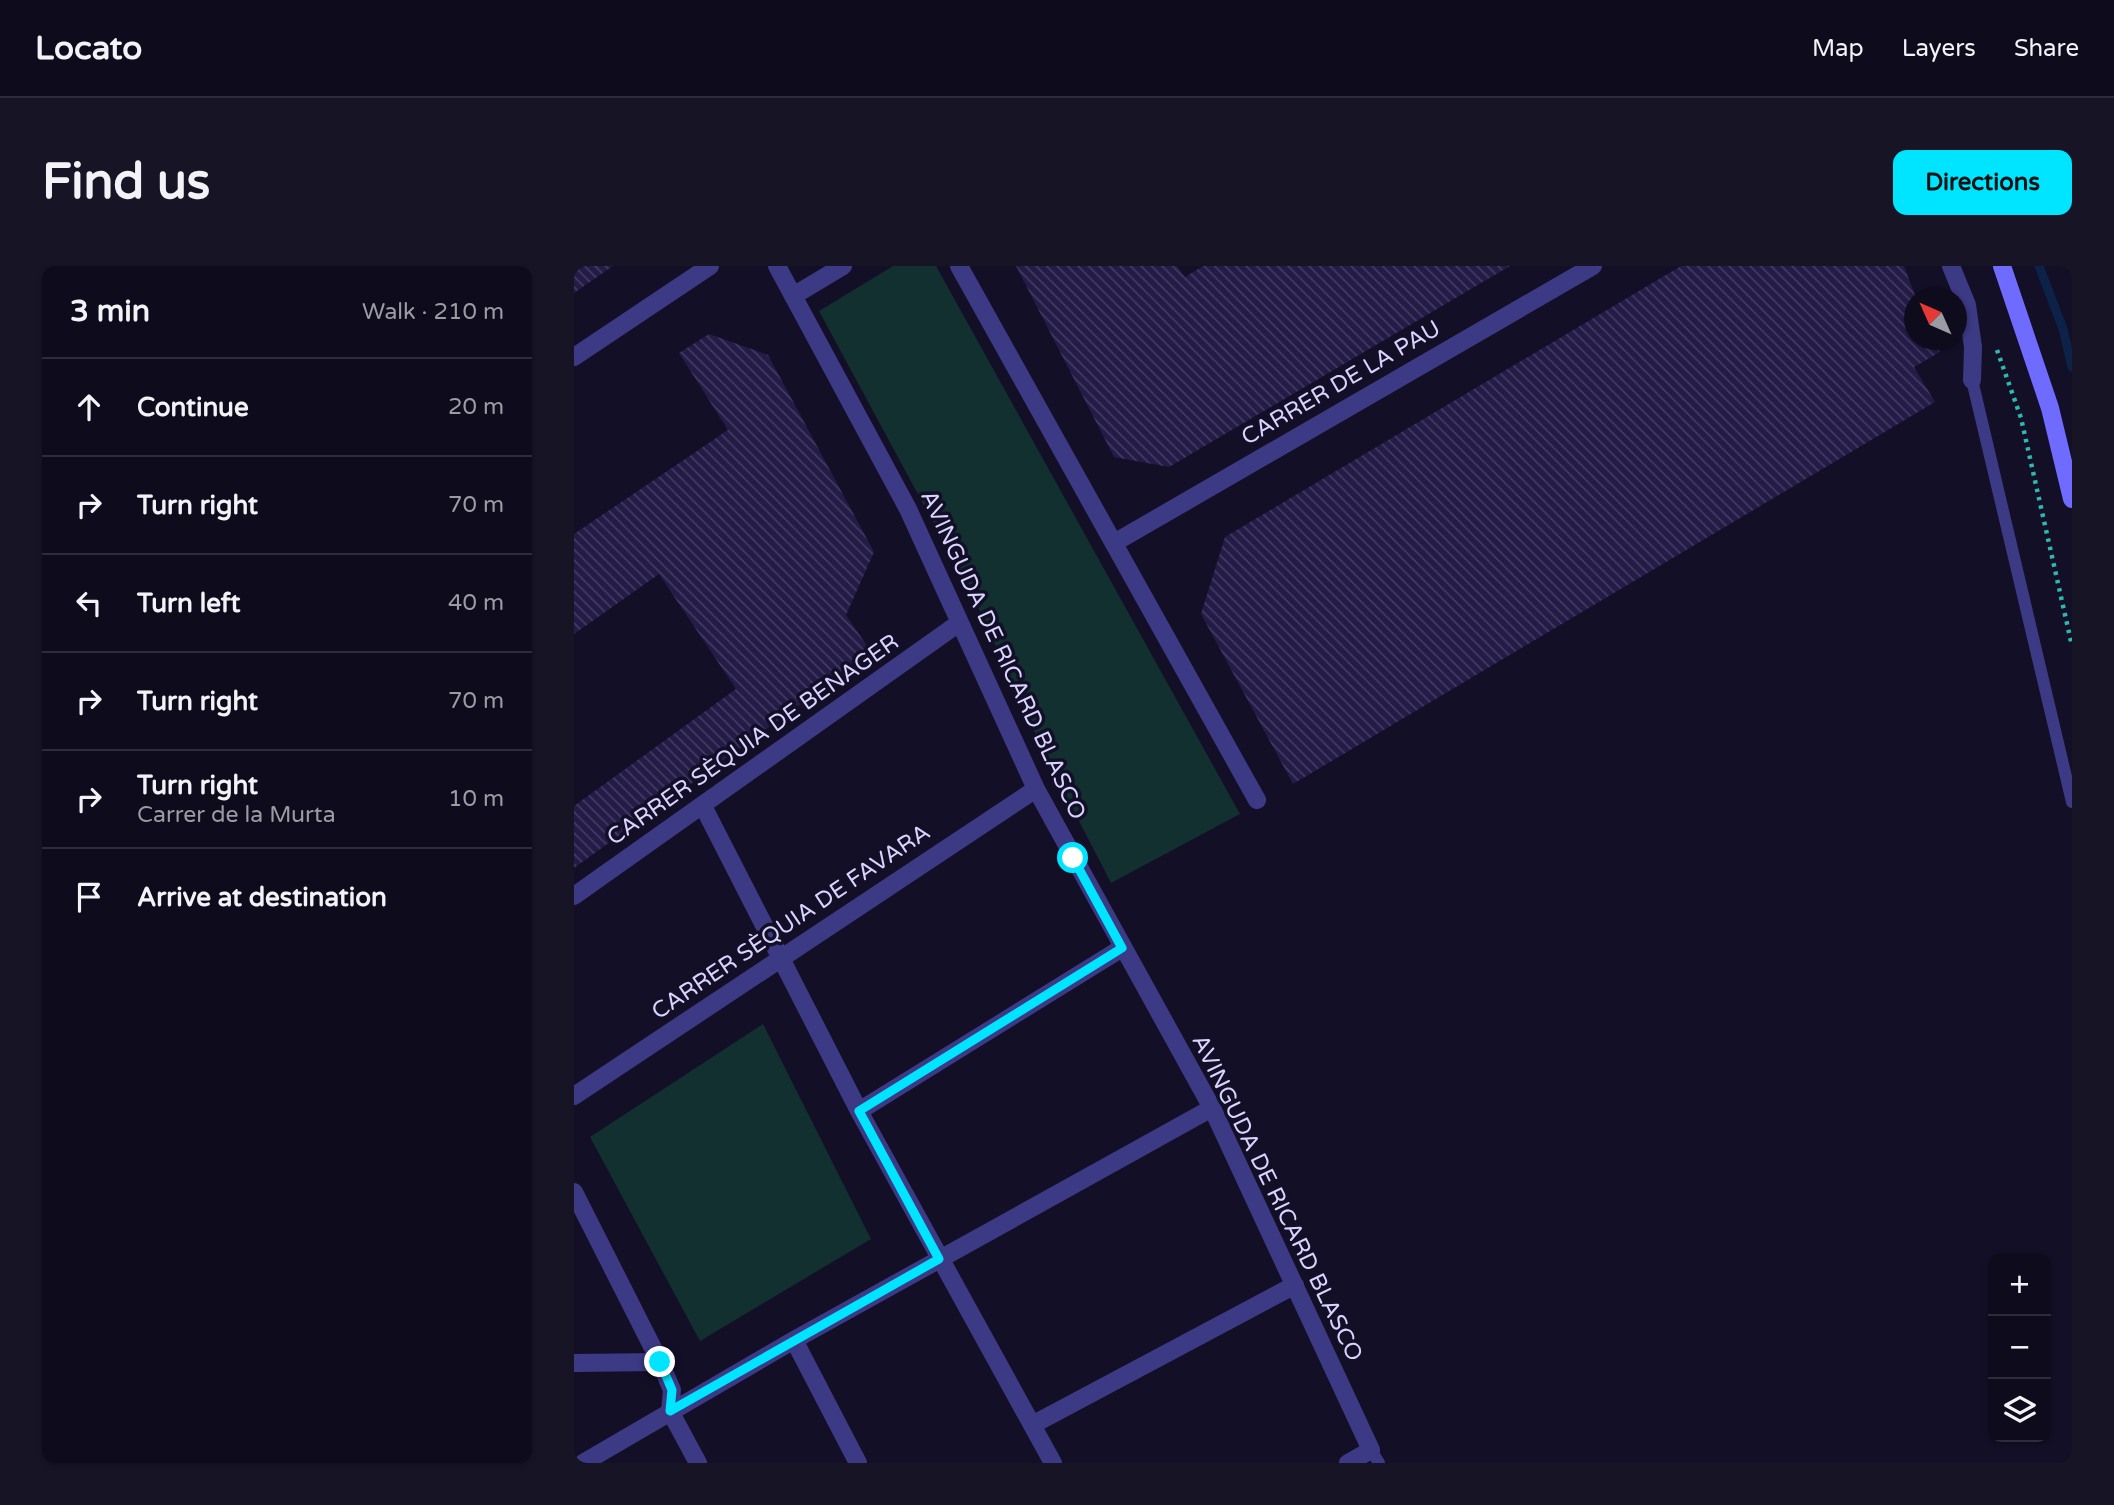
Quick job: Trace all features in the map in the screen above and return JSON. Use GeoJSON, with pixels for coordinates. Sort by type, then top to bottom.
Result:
{"type":"FeatureCollection","features":[{"type":"Feature","properties":{"kind":"main road"},"geometry":{"type":"LineString","coordinates":[[2002,266],[2050,408],[2072,499]]}},
{"type":"Feature","properties":{"kind":"street"},"geometry":{"type":"LineString","coordinates":[[574,357],[710,266]]}},
{"type":"Feature","properties":{"kind":"street","name":"AVINGUDA DE RICARD BLASCO"},"geometry":{"type":"LineString","coordinates":[[777,266],[908,509],[1035,789],[1212,1108],[1375,1456]]}},
{"type":"Feature","properties":{"kind":"street"},"geometry":{"type":"LineString","coordinates":[[793,296],[843,266]]}},
{"type":"Feature","properties":{"kind":"street"},"geometry":{"type":"LineString","coordinates":[[959,266],[1257,800]]}},
{"type":"Feature","properties":{"kind":"street","name":"CARRER DE LA PAU"},"geometry":{"type":"LineString","coordinates":[[1114,543],[1593,266]]}},
{"type":"Feature","properties":{"kind":"street"},"geometry":{"type":"LineString","coordinates":[[1951,266],[1967,305],[1973,347],[1972,380]]}},
{"type":"Feature","properties":{"kind":"street","name":"CARRER SÈQUIA DE BENAGER"},"geometry":{"type":"LineString","coordinates":[[574,896],[959,623]]}},
{"type":"Feature","properties":{"kind":"street","name":"CARRER SÈQUIA DE FAVARA"},"geometry":{"type":"LineString","coordinates":[[574,1096],[1035,789]]}},
{"type":"Feature","properties":{"kind":"street"},"geometry":{"type":"LineString","coordinates":[[703,806],[859,1111],[1053,1463]]}},
{"type":"Feature","properties":{"kind":"street"},"geometry":{"type":"LineString","coordinates":[[859,1111],[1122,948]]}},
{"type":"Feature","properties":{"kind":"street"},"geometry":{"type":"LineString","coordinates":[[583,1463],[794,1340],[1212,1108]]}},
{"type":"Feature","properties":{"kind":"street"},"geometry":{"type":"LineString","coordinates":[[574,1192],[660,1362],[672,1390],[670,1411],[698,1463]]}},
{"type":"Feature","properties":{"kind":"street"},"geometry":{"type":"LineString","coordinates":[[1032,1425],[1295,1285]]}},
{"type":"Feature","properties":{"kind":"street"},"geometry":{"type":"LineString","coordinates":[[794,1340],[858,1463]]}},
{"type":"Feature","properties":{"kind":"street"},"geometry":{"type":"LineString","coordinates":[[574,1363],[660,1362]]}},
{"type":"Feature","properties":{"kind":"street"},"geometry":{"type":"LineString","coordinates":[[1348,1463],[1375,1456]]}},
{"type":"Feature","properties":{"kind":"lane"},"geometry":{"type":"LineString","coordinates":[[1972,380],[2072,802]]}},
{"type":"Feature","properties":{"kind":"path"},"geometry":{"type":"LineString","coordinates":[[1995,342],[2021,418],[2072,646]]}},
{"type":"Feature","properties":{"kind":"green space"},"geometry":{"type":"Polygon","coordinates":[[[893,266],[936,266],[1240,814],[1111,883],[1047,759],[974,598],[819,311],[893,266]]]}},
{"type":"Feature","properties":{"kind":"green space"},"geometry":{"type":"Polygon","coordinates":[[[763,1024],[871,1239],[700,1341],[590,1137],[763,1024]]]}},
{"type":"Feature","properties":{"kind":"building"},"geometry":{"type":"Polygon","coordinates":[[[574,266],[613,266],[574,293],[574,266]]]}},
{"type":"Feature","properties":{"kind":"building"},"geometry":{"type":"Polygon","coordinates":[[[1016,266],[1177,266],[1185,277],[1203,266],[1510,266],[1169,467],[1114,457],[1016,266]]]}},
{"type":"Feature","properties":{"kind":"building"},"geometry":{"type":"Polygon","coordinates":[[[1681,266],[1904,266],[1912,287],[1904,287],[1904,350],[1940,352],[1914,367],[1935,402],[1293,784],[1201,614],[1225,537],[1681,266]]]}},
{"type":"Feature","properties":{"kind":"building"},"geometry":{"type":"Polygon","coordinates":[[[709,334],[768,355],[874,552],[846,615],[872,653],[574,868],[574,806],[736,689],[659,574],[574,634],[574,534],[728,430],[679,353],[709,334]]]}},
{"type":"Feature","properties":{"kind":"waterway"},"geometry":{"type":"LineString","coordinates":[[2039,266],[2063,329],[2072,367]]}},
{"type":"Feature","properties":{"kind":"route"},"geometry":{"type":"LineString","coordinates":[[660,1362],[672,1390],[670,1411],[939,1259],[859,1111],[1122,948],[1073,858]]}}]}
